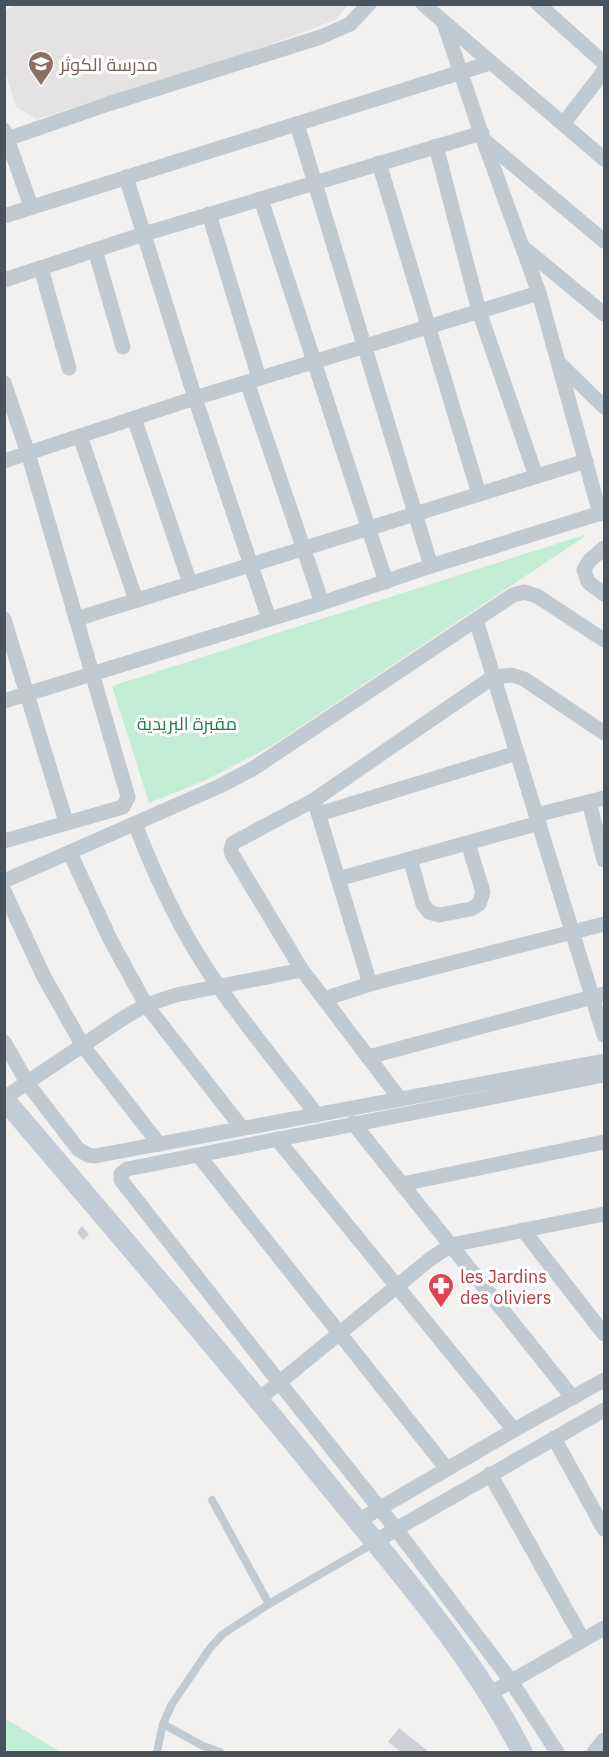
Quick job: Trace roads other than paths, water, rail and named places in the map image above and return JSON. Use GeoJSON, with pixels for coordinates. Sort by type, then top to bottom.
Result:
{"type":"FeatureCollection","features":[{"type":"Feature","properties":{"kind":"street"},"geometry":{"type":"LineString","coordinates":[[30,206],[5,136],[321,37],[350,24],[369,4]]}},
{"type":"Feature","properties":{"kind":"street"},"geometry":{"type":"LineString","coordinates":[[423,4],[445,26],[604,159]]}},
{"type":"Feature","properties":{"kind":"street"},"geometry":{"type":"LineString","coordinates":[[538,4],[604,63]]}},
{"type":"Feature","properties":{"kind":"street"},"geometry":{"type":"LineString","coordinates":[[4,700],[322,603],[431,566],[602,513],[539,292],[445,26]]}},
{"type":"Feature","properties":{"kind":"street"},"geometry":{"type":"LineString","coordinates":[[4,216],[490,63]]}},
{"type":"Feature","properties":{"kind":"street"},"geometry":{"type":"LineString","coordinates":[[563,124],[604,71]]}},
{"type":"Feature","properties":{"kind":"street"},"geometry":{"type":"LineString","coordinates":[[297,124],[431,566]]}},
{"type":"Feature","properties":{"kind":"street"},"geometry":{"type":"LineString","coordinates":[[4,280],[209,214],[436,146],[482,136]]}},
{"type":"Feature","properties":{"kind":"street"},"geometry":{"type":"LineString","coordinates":[[482,136],[604,241]]}},
{"type":"Feature","properties":{"kind":"street"},"geometry":{"type":"LineString","coordinates":[[436,146],[479,311],[536,476]]}},
{"type":"Feature","properties":{"kind":"street"},"geometry":{"type":"LineString","coordinates":[[379,163],[479,494]]}},
{"type":"Feature","properties":{"kind":"street"},"geometry":{"type":"LineString","coordinates":[[126,177],[195,398],[269,619]]}},
{"type":"Feature","properties":{"kind":"street"},"geometry":{"type":"LineString","coordinates":[[261,199],[386,582]]}},
{"type":"Feature","properties":{"kind":"street"},"geometry":{"type":"LineString","coordinates":[[209,214],[253,380],[303,548],[322,603]]}},
{"type":"Feature","properties":{"kind":"street"},"geometry":{"type":"LineString","coordinates":[[524,248],[604,314]]}},
{"type":"Feature","properties":{"kind":"street"},"geometry":{"type":"LineString","coordinates":[[95,250],[123,347]]}},
{"type":"Feature","properties":{"kind":"street"},"geometry":{"type":"LineString","coordinates":[[41,268],[69,368]]}},
{"type":"Feature","properties":{"kind":"street"},"geometry":{"type":"LineString","coordinates":[[4,461],[195,398],[539,292]]}},
{"type":"Feature","properties":{"kind":"street"},"geometry":{"type":"LineString","coordinates":[[559,363],[604,407]]}},
{"type":"Feature","properties":{"kind":"street"},"geometry":{"type":"LineString","coordinates":[[4,383],[28,453],[128,797],[123,807],[4,841]]}},
{"type":"Feature","properties":{"kind":"street"},"geometry":{"type":"LineString","coordinates":[[134,418],[190,583]]}},
{"type":"Feature","properties":{"kind":"street"},"geometry":{"type":"LineString","coordinates":[[80,436],[136,600]]}},
{"type":"Feature","properties":{"kind":"street"},"geometry":{"type":"LineString","coordinates":[[76,619],[586,461]]}},
{"type":"Feature","properties":{"kind":"street"},"geometry":{"type":"LineString","coordinates":[[604,548],[589,561],[584,570],[588,582],[604,594]]}},
{"type":"Feature","properties":{"kind":"street"},"geometry":{"type":"LineString","coordinates":[[4,881],[220,786],[254,768],[513,595],[531,593],[604,640]]}},
{"type":"Feature","properties":{"kind":"street"},"geometry":{"type":"LineString","coordinates":[[4,619],[66,822]]}},
{"type":"Feature","properties":{"kind":"street"},"geometry":{"type":"LineString","coordinates":[[476,620],[572,932],[599,995],[604,1035]]}},
{"type":"Feature","properties":{"kind":"street"},"geometry":{"type":"LineString","coordinates":[[316,807],[493,677],[506,675],[524,679],[604,733]]}},
{"type":"Feature","properties":{"kind":"street"},"geometry":{"type":"LineString","coordinates":[[400,1099],[302,970],[231,850],[236,840],[316,807],[517,753]]}},
{"type":"Feature","properties":{"kind":"street"},"geometry":{"type":"LineString","coordinates":[[338,879],[468,843],[604,798]]}},
{"type":"Feature","properties":{"kind":"street"},"geometry":{"type":"LineString","coordinates":[[589,802],[604,860]]}},
{"type":"Feature","properties":{"kind":"street"},"geometry":{"type":"LineString","coordinates":[[316,807],[370,984]]}},
{"type":"Feature","properties":{"kind":"street"},"geometry":{"type":"LineString","coordinates":[[135,824],[172,907],[219,987],[317,1115]]}},
{"type":"Feature","properties":{"kind":"street"},"geometry":{"type":"LineString","coordinates":[[410,859],[423,904],[429,912],[439,915],[471,909],[482,900],[483,892],[468,843]]}},
{"type":"Feature","properties":{"kind":"street"},"geometry":{"type":"LineString","coordinates":[[69,853],[110,939],[146,1005],[242,1128]]}},
{"type":"Feature","properties":{"kind":"street"},"geometry":{"type":"LineString","coordinates":[[4,891],[44,977],[83,1046],[159,1144]]}},
{"type":"Feature","properties":{"kind":"street"},"geometry":{"type":"LineString","coordinates":[[324,999],[370,984],[604,924]]}},
{"type":"Feature","properties":{"kind":"street"},"geometry":{"type":"LineString","coordinates":[[302,970],[162,999],[146,1005],[4,1099],[259,1399],[375,1542],[489,1694],[522,1752]]}},
{"type":"Feature","properties":{"kind":"street"},"geometry":{"type":"LineString","coordinates":[[368,1057],[599,995]]}},
{"type":"Feature","properties":{"kind":"street"},"geometry":{"type":"LineString","coordinates":[[4,1042],[28,1084],[82,1153],[95,1156],[604,1061]]}},
{"type":"Feature","properties":{"kind":"street"},"geometry":{"type":"LineString","coordinates":[[557,1752],[511,1681],[396,1529],[121,1177],[124,1170],[604,1075]]}},
{"type":"Feature","properties":{"kind":"street"},"geometry":{"type":"LineString","coordinates":[[353,1123],[573,1398]]}},
{"type":"Feature","properties":{"kind":"street"},"geometry":{"type":"LineString","coordinates":[[278,1139],[514,1430]]}},
{"type":"Feature","properties":{"kind":"street"},"geometry":{"type":"LineString","coordinates":[[402,1184],[604,1143]]}},
{"type":"Feature","properties":{"kind":"street"},"geometry":{"type":"LineString","coordinates":[[199,1156],[447,1469]]}},
{"type":"Feature","properties":{"kind":"street"},"geometry":{"type":"LineString","coordinates":[[259,1399],[450,1245],[604,1214]]}},
{"type":"Feature","properties":{"kind":"street"},"geometry":{"type":"LineString","coordinates":[[523,1230],[604,1334]]}},
{"type":"Feature","properties":{"kind":"street"},"geometry":{"type":"LineString","coordinates":[[358,1521],[604,1380]]}},
{"type":"Feature","properties":{"kind":"street"},"geometry":{"type":"LineString","coordinates":[[375,1542],[604,1410]]}},
{"type":"Feature","properties":{"kind":"street"},"geometry":{"type":"LineString","coordinates":[[554,1438],[604,1529]]}},
{"type":"Feature","properties":{"kind":"street"},"geometry":{"type":"LineString","coordinates":[[490,1474],[583,1640]]}},
{"type":"Feature","properties":{"kind":"street"},"geometry":{"type":"LineString","coordinates":[[489,1694],[604,1628]]}},
{"type":"Feature","properties":{"kind":"street"},"geometry":{"type":"LineString","coordinates":[[594,1752],[604,1740]]}},
{"type":"Feature","properties":{"kind":"lane"},"geometry":{"type":"LineString","coordinates":[[212,1500],[269,1604]]}},
{"type":"Feature","properties":{"kind":"lane"},"geometry":{"type":"LineString","coordinates":[[157,1752],[163,1724],[172,1704],[210,1648],[223,1634],[269,1604],[375,1542]]}},
{"type":"Feature","properties":{"kind":"lane"},"geometry":{"type":"LineString","coordinates":[[163,1724],[203,1746],[220,1752]]}},
{"type":"Feature","properties":{"kind":"place","name":"مدرسة الكوثر"},"geometry":{"type":"Point","coordinates":[41,87]}},
{"type":"Feature","properties":{"kind":"place","name":"les Jardins des oliviers"},"geometry":{"type":"Point","coordinates":[441,1309]}},
{"type":"Feature","properties":{"kind":"park label","name":"مقبرة البريدية"},"geometry":{"type":"Point","coordinates":[187,723]}}]}
